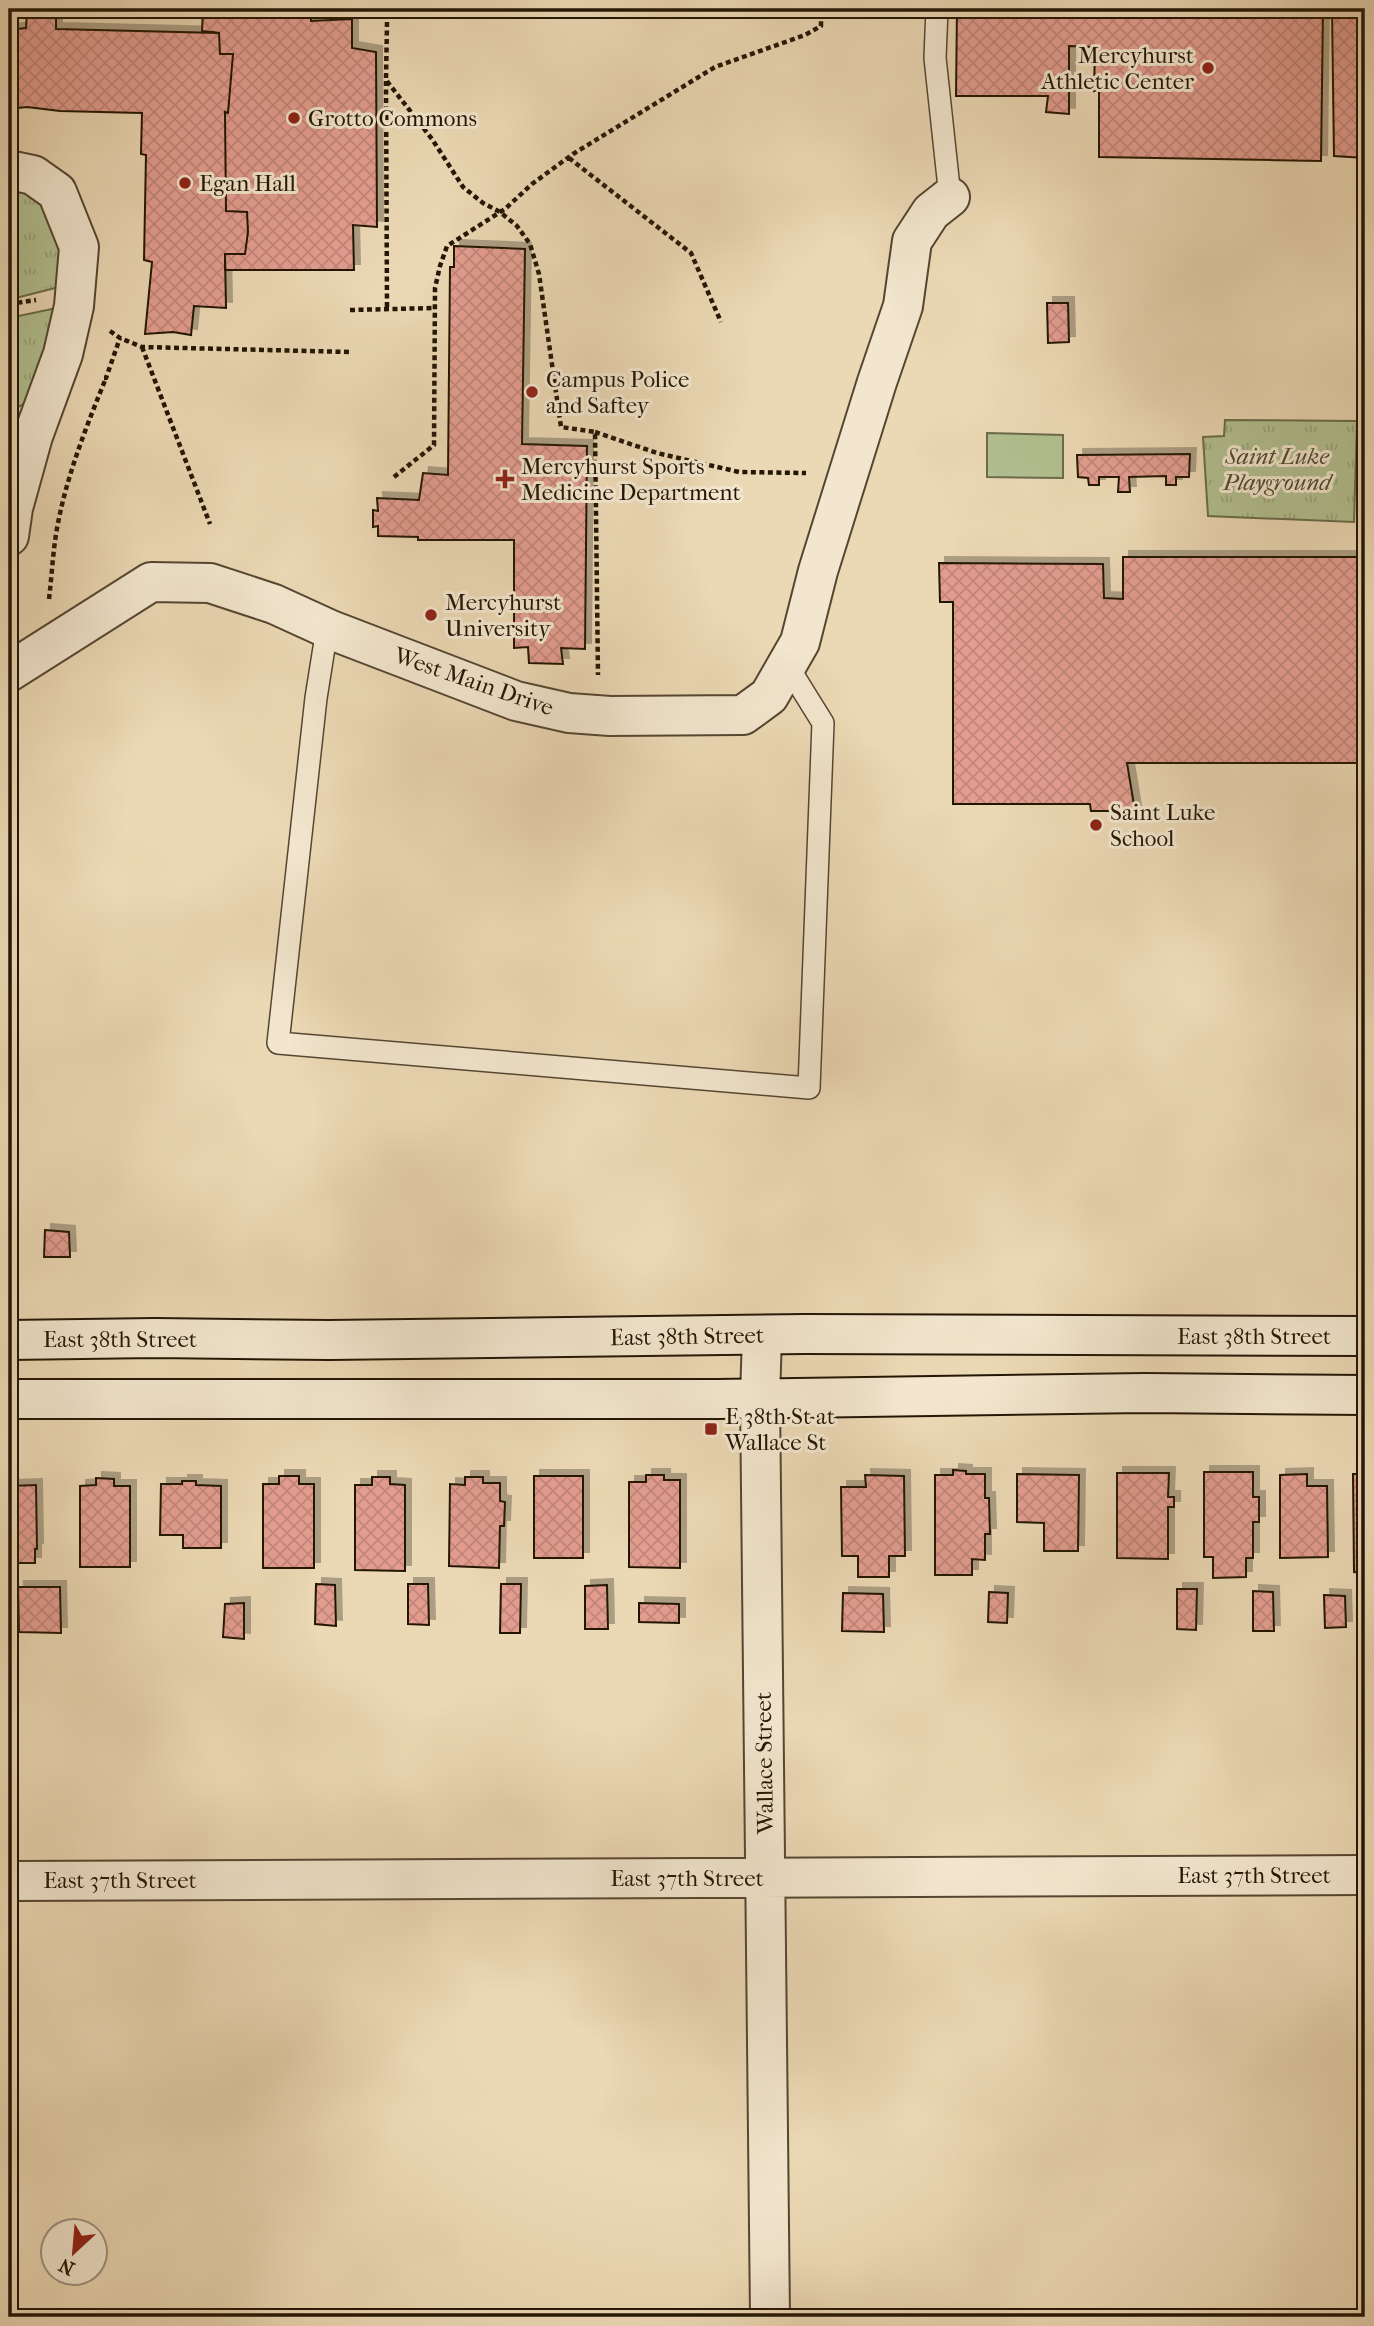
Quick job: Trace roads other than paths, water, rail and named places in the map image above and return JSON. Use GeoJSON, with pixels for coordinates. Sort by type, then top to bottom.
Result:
{"type":"FeatureCollection","features":[{"type":"Feature","properties":{"kind":"street"},"geometry":{"type":"LineString","coordinates":[[9,170],[33,175],[57,192],[79,247],[74,306],[63,354],[33,436],[13,508],[9,537]]}},
{"type":"Feature","properties":{"kind":"street","name":"West Main Drive"},"geometry":{"type":"LineString","coordinates":[[9,672],[151,582],[210,583],[274,604],[327,629],[516,701],[569,713],[599,715],[743,715],[769,696],[800,642],[818,572],[877,382],[904,306],[912,241],[931,212],[950,197]]}},
{"type":"Feature","properties":{"kind":"street","name":"East 38th Street"},"geometry":{"type":"LineString","coordinates":[[9,1340],[329,1340],[762,1335],[1365,1336]]}},
{"type":"Feature","properties":{"kind":"street","name":"Wallace Street"},"geometry":{"type":"LineString","coordinates":[[762,1335],[760,1398],[770,2317]]}},
{"type":"Feature","properties":{"kind":"street"},"geometry":{"type":"LineString","coordinates":[[9,1399],[760,1398],[1145,1393],[1365,1395]]}},
{"type":"Feature","properties":{"kind":"street","name":"East 37th Street"},"geometry":{"type":"LineString","coordinates":[[9,1881],[1365,1875]]}},
{"type":"Feature","properties":{"kind":"lane"},"geometry":{"type":"LineString","coordinates":[[937,9],[935,58],[950,197]]}},
{"type":"Feature","properties":{"kind":"lane"},"geometry":{"type":"LineString","coordinates":[[327,629],[316,698],[278,1043],[809,1088],[822,723],[787,665]]}},
{"type":"Feature","properties":{"kind":"place","name":"Mercyhurst Athletic Center"},"geometry":{"type":"Point","coordinates":[1208,68]}},
{"type":"Feature","properties":{"kind":"place","name":"Grotto Commons"},"geometry":{"type":"Point","coordinates":[294,118]}},
{"type":"Feature","properties":{"kind":"place","name":"Egan Hall"},"geometry":{"type":"Point","coordinates":[185,183]}},
{"type":"Feature","properties":{"kind":"place","name":"Campus Police and Saftey"},"geometry":{"type":"Point","coordinates":[532,392]}},
{"type":"Feature","properties":{"kind":"place","name":"Mercyhurst Sports Medicine Department"},"geometry":{"type":"Point","coordinates":[505,479]}},
{"type":"Feature","properties":{"kind":"place","name":"Mercyhurst University"},"geometry":{"type":"Point","coordinates":[431,615]}},
{"type":"Feature","properties":{"kind":"place","name":"Saint Luke School"},"geometry":{"type":"Point","coordinates":[1096,825]}},
{"type":"Feature","properties":{"kind":"place","name":"E 38th St at Wallace St"},"geometry":{"type":"Point","coordinates":[711,1429]}},
{"type":"Feature","properties":{"kind":"park label","name":"Saint Luke Playground"},"geometry":{"type":"Point","coordinates":[1277,469]}}]}
